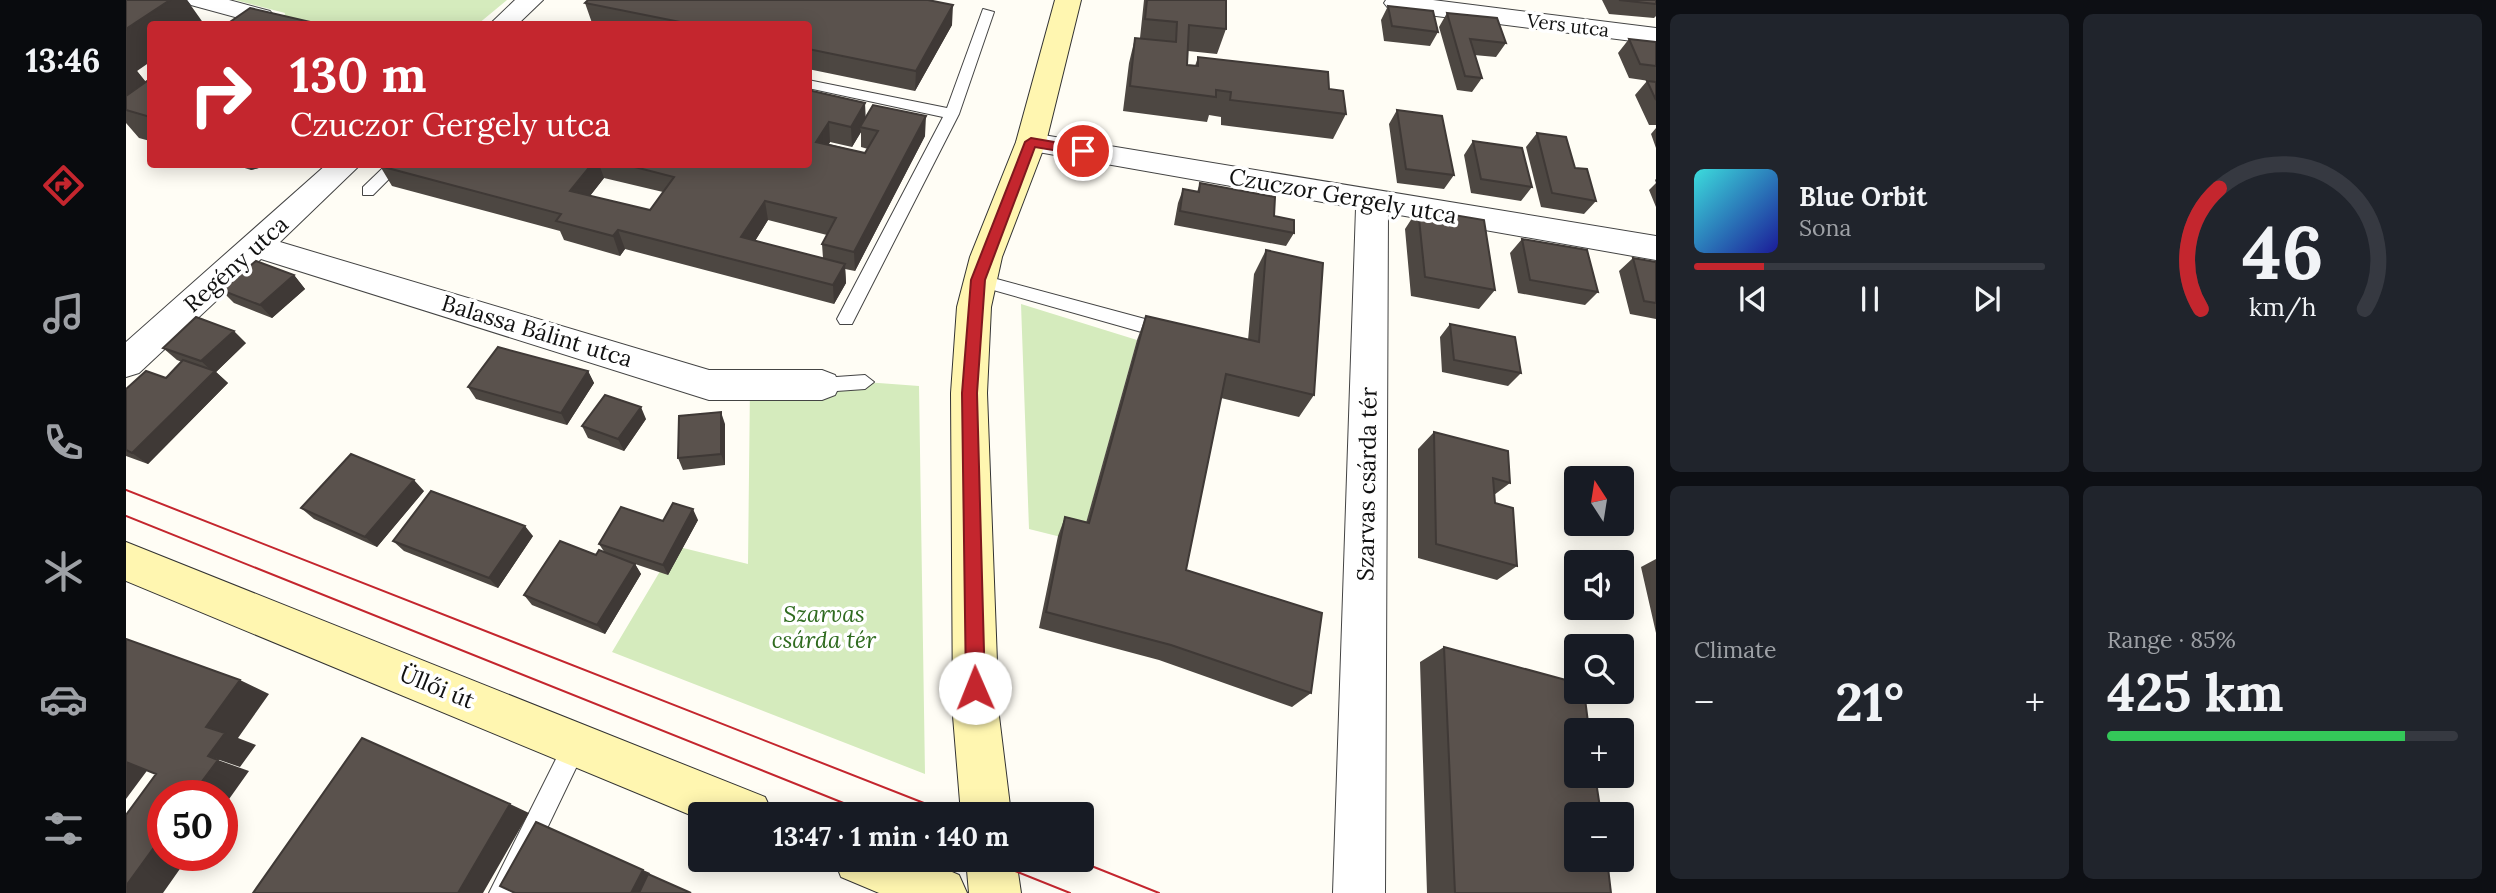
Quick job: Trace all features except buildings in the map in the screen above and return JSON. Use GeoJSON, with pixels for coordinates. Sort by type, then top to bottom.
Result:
{"type":"FeatureCollection","features":[{"type":"Feature","properties":{"kind":"main road"},"geometry":{"type":"LineString","coordinates":[[985,802],[976,716],[969,393],[978,280],[1031,142],[1068,0]]}},
{"type":"Feature","properties":{"kind":"main road","name":"Üllői út"},"geometry":{"type":"LineString","coordinates":[[126,561],[719,802]]}},
{"type":"Feature","properties":{"kind":"main road"},"geometry":{"type":"LineString","coordinates":[[890,872],[941,893]]}},
{"type":"Feature","properties":{"kind":"main road"},"geometry":{"type":"LineString","coordinates":[[993,872],[995,893]]}},
{"type":"Feature","properties":{"kind":"street"},"geometry":{"type":"LineString","coordinates":[[200,0],[265,20]]}},
{"type":"Feature","properties":{"kind":"street"},"geometry":{"type":"LineString","coordinates":[[512,21],[530,0]]}},
{"type":"Feature","properties":{"kind":"street","name":"Vers utca"},"geometry":{"type":"LineString","coordinates":[[1397,3],[1656,36]]}},
{"type":"Feature","properties":{"kind":"street","name":"Czuczor Gergely utca"},"geometry":{"type":"LineString","coordinates":[[1031,142],[1656,248]]}},
{"type":"Feature","properties":{"kind":"street","name":"Regény utca"},"geometry":{"type":"LineString","coordinates":[[126,363],[342,168]]}},
{"type":"Feature","properties":{"kind":"street","name":"Szarvas csárda tér"},"geometry":{"type":"LineString","coordinates":[[1359,893],[1372,201]]}},
{"type":"Feature","properties":{"kind":"street","name":"Balassa Bálint utca"},"geometry":{"type":"LineString","coordinates":[[256,246],[709,385],[822,385]]}},
{"type":"Feature","properties":{"kind":"lane"},"geometry":{"type":"LineString","coordinates":[[846,319],[952,114],[988,12]]}},
{"type":"Feature","properties":{"kind":"lane"},"geometry":{"type":"LineString","coordinates":[[812,86],[952,114]]}},
{"type":"Feature","properties":{"kind":"lane"},"geometry":{"type":"LineString","coordinates":[[368,191],[393,168]]}},
{"type":"Feature","properties":{"kind":"lane"},"geometry":{"type":"LineString","coordinates":[[978,280],[1145,326]]}},
{"type":"Feature","properties":{"kind":"lane"},"geometry":{"type":"LineString","coordinates":[[822,385],[865,382]]}},
{"type":"Feature","properties":{"kind":"lane"},"geometry":{"type":"LineString","coordinates":[[502,893],[576,743]]}},
{"type":"Feature","properties":{"kind":"green space"},"geometry":{"type":"Polygon","coordinates":[[[235,0],[507,0],[482,21],[283,21],[285,13],[235,0]]]}},
{"type":"Feature","properties":{"kind":"green space"},"geometry":{"type":"Polygon","coordinates":[[[1021,304],[1137,340],[1081,542],[1029,529],[1021,304]]]}},
{"type":"Feature","properties":{"kind":"green space","name":"Szarvas csárda tér"},"geometry":{"type":"Polygon","coordinates":[[[865,382],[919,386],[925,774],[612,652],[675,546],[748,564],[750,385],[865,382]]]}},
{"type":"Feature","properties":{"kind":"tram line"},"geometry":{"type":"LineString","coordinates":[[126,490],[921,802]]}},
{"type":"Feature","properties":{"kind":"tram line"},"geometry":{"type":"LineString","coordinates":[[126,516],[841,802]]}},
{"type":"Feature","properties":{"kind":"tram line"},"geometry":{"type":"LineString","coordinates":[[1094,867],[1159,893]]}},
{"type":"Feature","properties":{"kind":"tram line"},"geometry":{"type":"LineString","coordinates":[[1018,872],[1070,893]]}},
{"type":"Feature","properties":{"kind":"route"},"geometry":{"type":"LineString","coordinates":[[975,688],[969,393],[978,280],[1031,142],[1083,151]]}}]}
